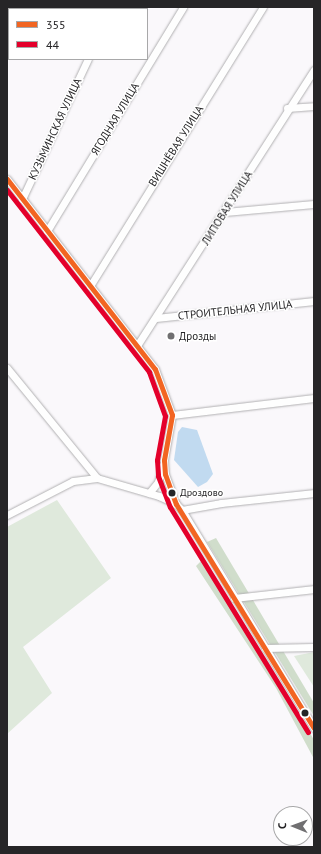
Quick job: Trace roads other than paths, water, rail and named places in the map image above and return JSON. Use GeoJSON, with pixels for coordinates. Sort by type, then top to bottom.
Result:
{"type":"FeatureCollection","features":[{"type":"Feature","properties":{"kind":"street","name":"ЯГОДНАЯ УЛИЦА"},"geometry":{"type":"LineString","coordinates":[[47,231],[183,7]]}},
{"type":"Feature","properties":{"kind":"street","name":"ВИШНЁВАЯ УЛИЦА"},"geometry":{"type":"LineString","coordinates":[[90,286],[263,7]]}},
{"type":"Feature","properties":{"kind":"street","name":"КУЗЬМИНСКАЯ УЛИЦА"},"geometry":{"type":"LineString","coordinates":[[22,199],[88,60]]}},
{"type":"Feature","properties":{"kind":"street","name":"ЛИПОВАЯ УЛИЦА"},"geometry":{"type":"LineString","coordinates":[[138,344],[225,212],[287,108],[314,70]]}},
{"type":"Feature","properties":{"kind":"street"},"geometry":{"type":"LineString","coordinates":[[287,108],[314,106]]}},
{"type":"Feature","properties":{"kind":"street"},"geometry":{"type":"LineString","coordinates":[[7,179],[90,286],[138,344],[155,369],[172,415],[164,460],[158,482],[149,493]]}},
{"type":"Feature","properties":{"kind":"street"},"geometry":{"type":"LineString","coordinates":[[225,212],[314,204]]}},
{"type":"Feature","properties":{"kind":"street","name":"СТРОИТЕЛЬНАЯ УЛИЦА"},"geometry":{"type":"LineString","coordinates":[[156,318],[314,301]]}},
{"type":"Feature","properties":{"kind":"street"},"geometry":{"type":"LineString","coordinates":[[7,368],[97,478]]}},
{"type":"Feature","properties":{"kind":"street"},"geometry":{"type":"LineString","coordinates":[[172,415],[314,398]]}},
{"type":"Feature","properties":{"kind":"street"},"geometry":{"type":"LineString","coordinates":[[164,460],[165,474],[176,504]]}},
{"type":"Feature","properties":{"kind":"street"},"geometry":{"type":"LineString","coordinates":[[7,515],[73,481],[97,478],[149,493],[176,504],[182,510],[314,728]]}},
{"type":"Feature","properties":{"kind":"street"},"geometry":{"type":"LineString","coordinates":[[182,510],[221,503],[314,492]]}},
{"type":"Feature","properties":{"kind":"street"},"geometry":{"type":"LineString","coordinates":[[234,598],[314,589]]}},
{"type":"Feature","properties":{"kind":"street"},"geometry":{"type":"LineString","coordinates":[[265,648],[314,647]]}},
{"type":"Feature","properties":{"kind":"water"},"geometry":{"type":"Polygon","coordinates":[[[182,427],[197,430],[213,474],[207,482],[198,487],[174,460],[178,432],[182,427]]]}},
{"type":"Feature","properties":{"kind":"place","name":"Дрозды"},"geometry":{"type":"Point","coordinates":[171,336]}},
{"type":"Feature","properties":{"kind":"place","name":"Дроздово"},"geometry":{"type":"Point","coordinates":[172,493]}}]}
